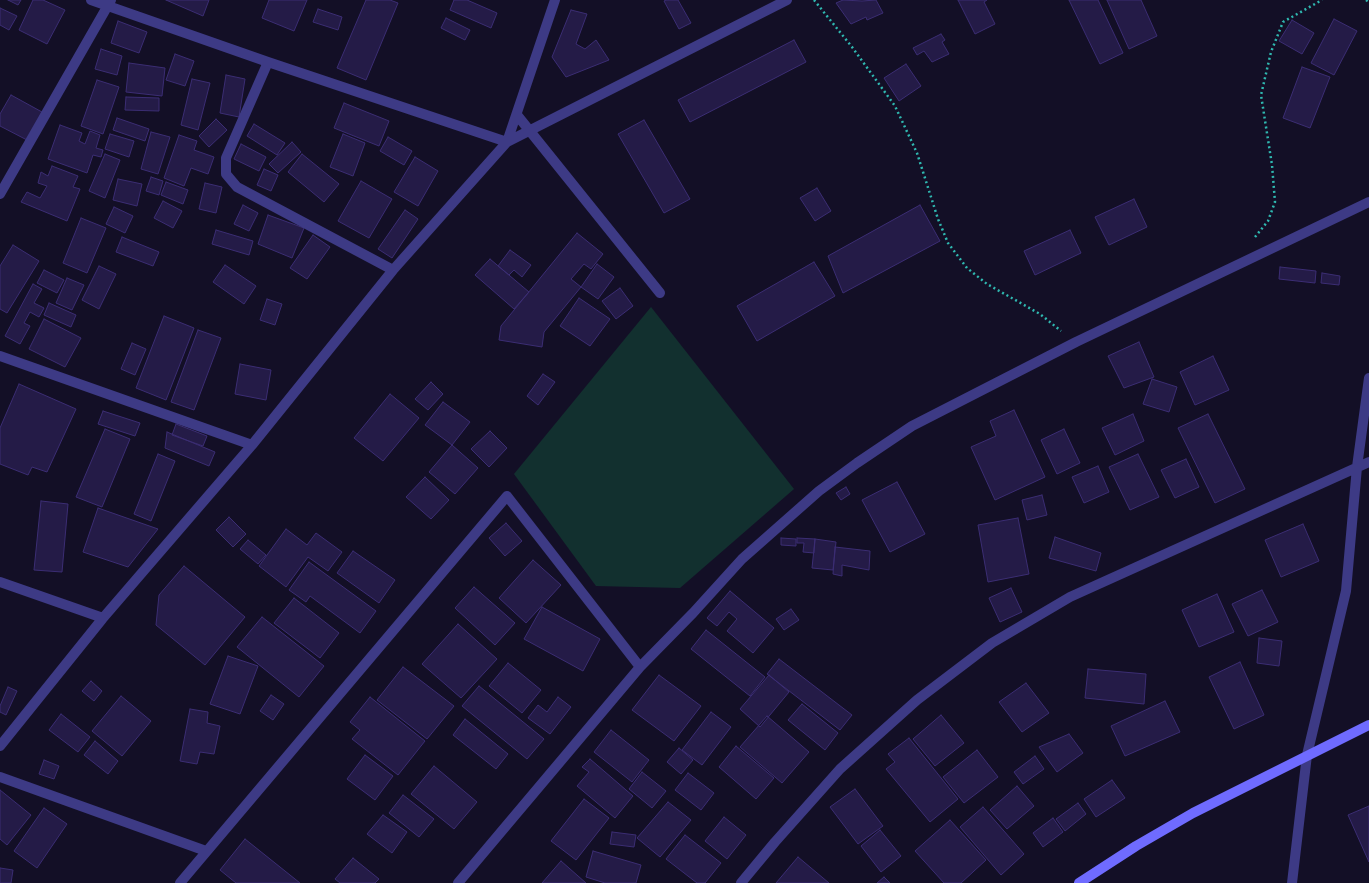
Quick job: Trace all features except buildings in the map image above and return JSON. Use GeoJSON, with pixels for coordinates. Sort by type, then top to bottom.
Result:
{"type":"FeatureCollection","features":[{"type":"Feature","properties":{"kind":"street"},"geometry":{"type":"LineString","coordinates":[[91,0],[109,3],[268,62],[507,142],[787,0]]}},
{"type":"Feature","properties":{"kind":"street"},"geometry":{"type":"LineString","coordinates":[[0,746],[103,618],[252,445],[393,270],[507,142],[554,0]]}},
{"type":"Feature","properties":{"kind":"street"},"geometry":{"type":"LineString","coordinates":[[0,194],[109,3]]}},
{"type":"Feature","properties":{"kind":"street"},"geometry":{"type":"LineString","coordinates":[[268,62],[226,158],[226,174],[237,187],[393,270]]}},
{"type":"Feature","properties":{"kind":"street"},"geometry":{"type":"LineString","coordinates":[[517,115],[660,293]]}},
{"type":"Feature","properties":{"kind":"street"},"geometry":{"type":"LineString","coordinates":[[0,173],[10,177]]}},
{"type":"Feature","properties":{"kind":"street"},"geometry":{"type":"LineString","coordinates":[[458,883],[640,667],[693,613],[742,559],[819,491],[912,426],[1076,342],[1369,202]]}},
{"type":"Feature","properties":{"kind":"street"},"geometry":{"type":"LineString","coordinates":[[0,356],[252,445]]}},
{"type":"Feature","properties":{"kind":"street"},"geometry":{"type":"LineString","coordinates":[[1292,883],[1307,755],[1346,591],[1358,467],[1369,378]]}},
{"type":"Feature","properties":{"kind":"street"},"geometry":{"type":"LineString","coordinates":[[741,883],[775,842],[840,769],[917,700],[992,643],[1070,597],[1369,462]]}},
{"type":"Feature","properties":{"kind":"street"},"geometry":{"type":"LineString","coordinates":[[180,883],[206,850],[507,496],[640,667]]}},
{"type":"Feature","properties":{"kind":"street"},"geometry":{"type":"LineString","coordinates":[[0,582],[103,618]]}},
{"type":"Feature","properties":{"kind":"street"},"geometry":{"type":"LineString","coordinates":[[1079,883],[1136,846],[1193,813],[1369,725]]}},
{"type":"Feature","properties":{"kind":"street"},"geometry":{"type":"LineString","coordinates":[[0,777],[206,850]]}},
{"type":"Feature","properties":{"kind":"path"},"geometry":{"type":"LineString","coordinates":[[814,0],[852,47],[895,106],[917,153],[938,219],[948,243],[967,268],[987,284],[1040,314],[1076,342]]}},
{"type":"Feature","properties":{"kind":"path"},"geometry":{"type":"LineString","coordinates":[[1255,238],[1268,220],[1275,202],[1272,165],[1261,95],[1271,52],[1283,22],[1322,0]]}},
{"type":"Feature","properties":{"kind":"green space"},"geometry":{"type":"Polygon","coordinates":[[[651,307],[794,489],[680,588],[596,586],[514,474],[651,307]]]}}]}
